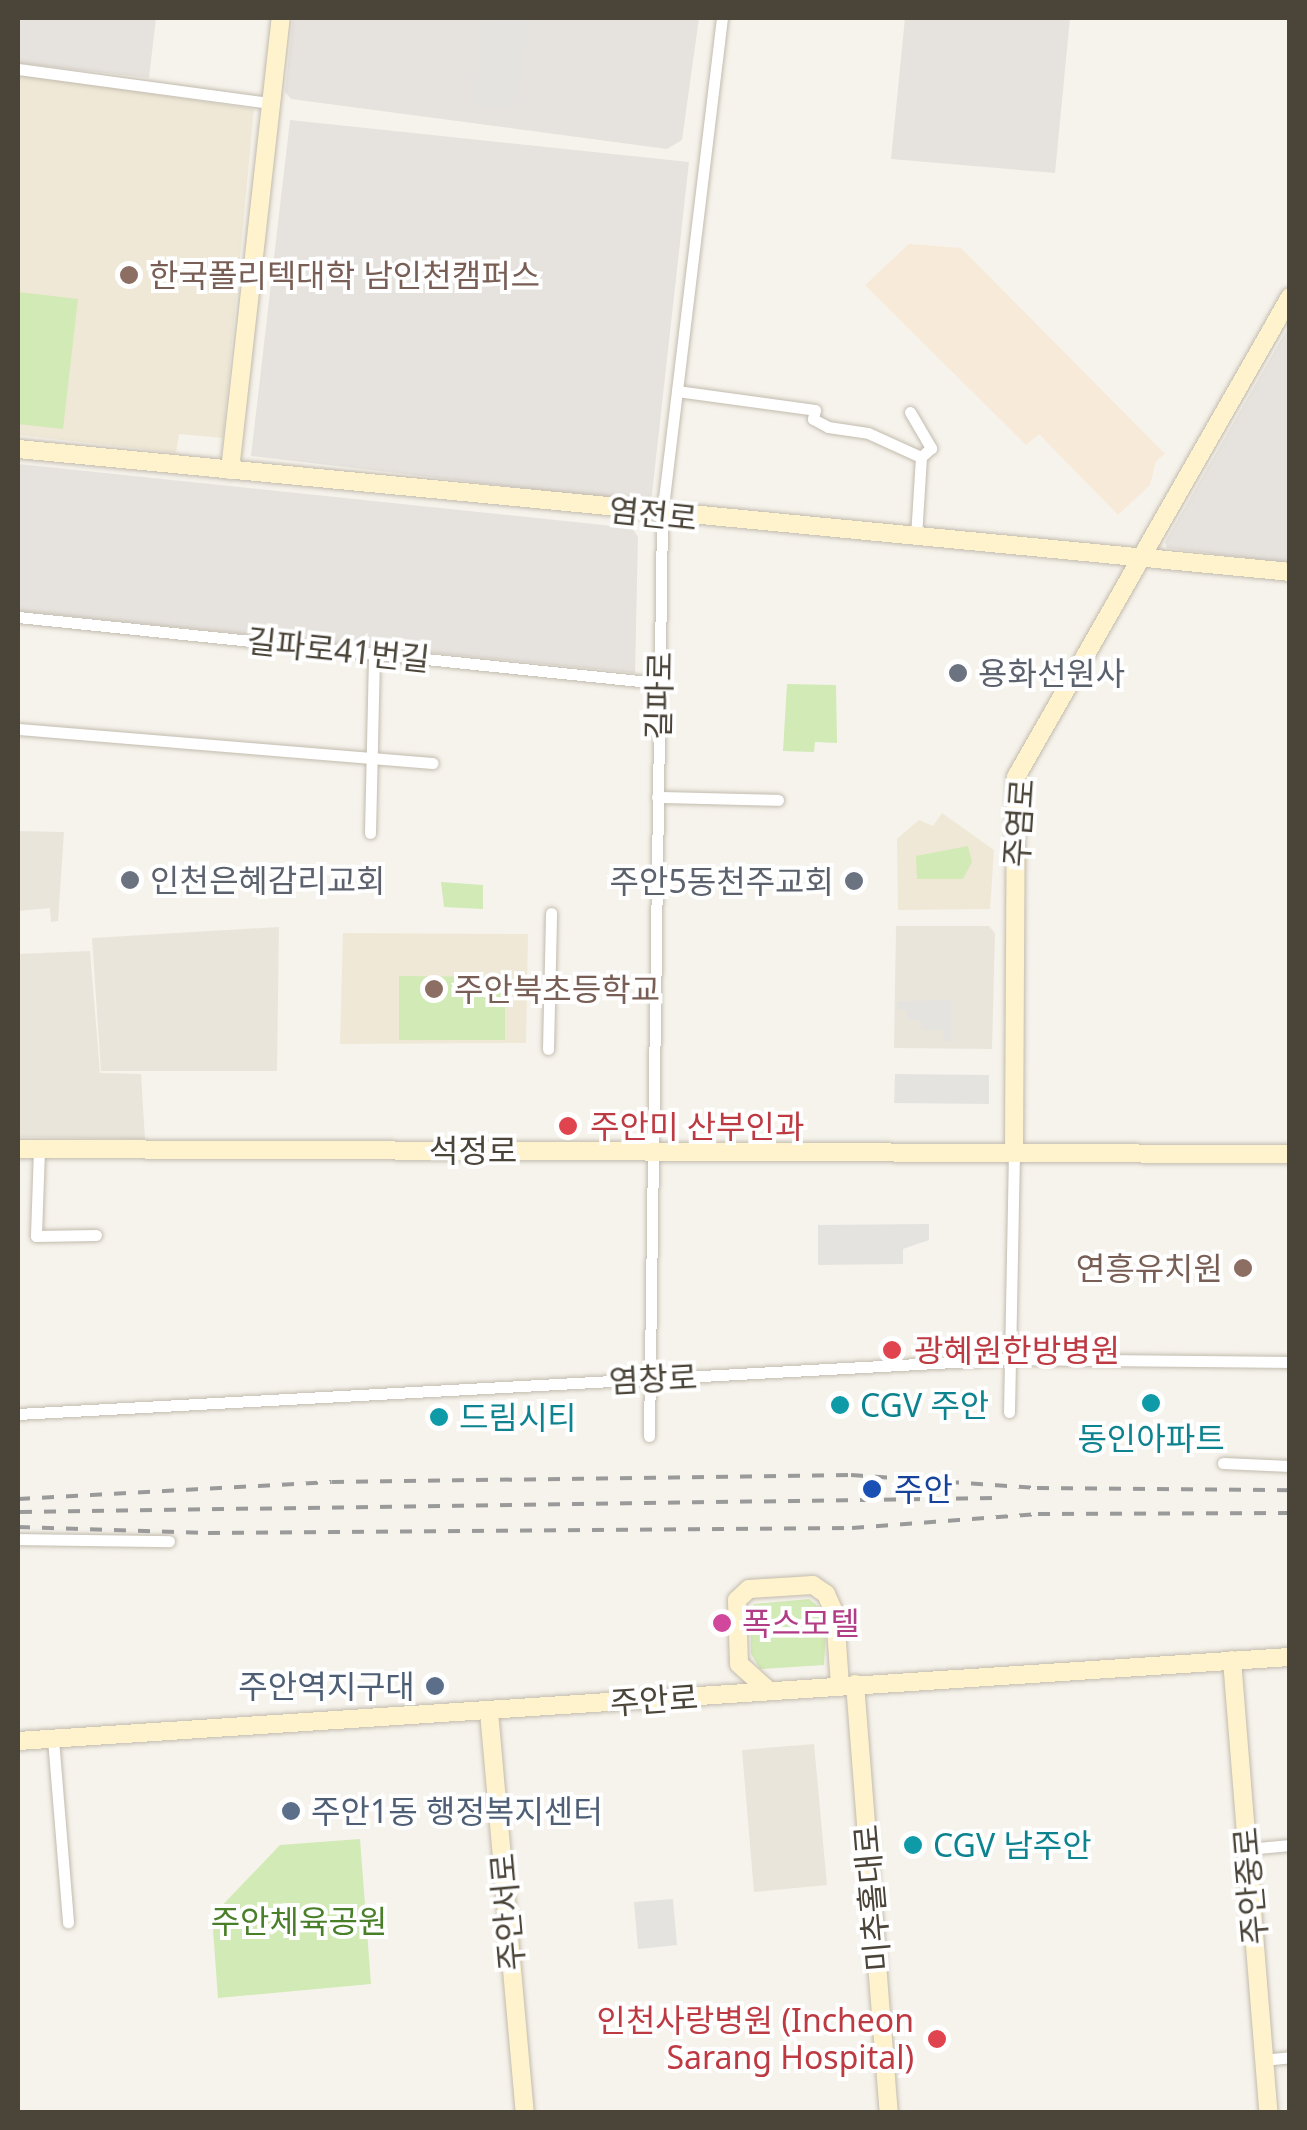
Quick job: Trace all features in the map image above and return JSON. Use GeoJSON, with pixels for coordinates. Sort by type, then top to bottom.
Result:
{"type":"FeatureCollection","features":[{"type":"Feature","properties":{"kind":"street"},"geometry":{"type":"LineString","coordinates":[[230,470],[281,18]]}},
{"type":"Feature","properties":{"kind":"street","name":"길파로"},"geometry":{"type":"LineString","coordinates":[[649,1436],[650,1151],[662,515],[722,18]]}},
{"type":"Feature","properties":{"kind":"street"},"geometry":{"type":"LineString","coordinates":[[18,68],[271,103]]}},
{"type":"Feature","properties":{"kind":"street","name":"주염로"},"geometry":{"type":"LineString","coordinates":[[1009,1412],[1016,777],[1290,296]]}},
{"type":"Feature","properties":{"kind":"street"},"geometry":{"type":"LineString","coordinates":[[677,391],[815,410],[813,419],[828,427],[880,436],[922,457]]}},
{"type":"Feature","properties":{"kind":"street"},"geometry":{"type":"LineString","coordinates":[[910,412],[931,448],[922,457],[916,537]]}},
{"type":"Feature","properties":{"kind":"street","name":"염전로"},"geometry":{"type":"LineString","coordinates":[[18,449],[662,515],[1290,572]]}},
{"type":"Feature","properties":{"kind":"street","name":"길파로41번길"},"geometry":{"type":"LineString","coordinates":[[18,617],[659,684]]}},
{"type":"Feature","properties":{"kind":"street"},"geometry":{"type":"LineString","coordinates":[[370,833],[374,653]]}},
{"type":"Feature","properties":{"kind":"street"},"geometry":{"type":"LineString","coordinates":[[18,729],[371,762],[433,763]]}},
{"type":"Feature","properties":{"kind":"street"},"geometry":{"type":"LineString","coordinates":[[657,797],[778,800]]}},
{"type":"Feature","properties":{"kind":"street"},"geometry":{"type":"LineString","coordinates":[[548,1048],[551,913]]}},
{"type":"Feature","properties":{"kind":"street","name":"석정로"},"geometry":{"type":"LineString","coordinates":[[18,1149],[1290,1154]]}},
{"type":"Feature","properties":{"kind":"street"},"geometry":{"type":"LineString","coordinates":[[39,1149],[36,1236],[96,1235]]}},
{"type":"Feature","properties":{"kind":"street","name":"염창로"},"geometry":{"type":"LineString","coordinates":[[18,1414],[1009,1359],[1290,1362]]}},
{"type":"Feature","properties":{"kind":"street"},"geometry":{"type":"LineString","coordinates":[[1223,1464],[1290,1466]]}},
{"type":"Feature","properties":{"kind":"street"},"geometry":{"type":"LineString","coordinates":[[18,1539],[170,1541]]}},
{"type":"Feature","properties":{"kind":"street"},"geometry":{"type":"LineString","coordinates":[[770,1691],[739,1664],[737,1600],[749,1589],[812,1585],[826,1594],[835,1614],[847,1685]]}},
{"type":"Feature","properties":{"kind":"street","name":"주안로"},"geometry":{"type":"LineString","coordinates":[[18,1741],[1290,1657]]}},
{"type":"Feature","properties":{"kind":"street","name":"주안중로"},"geometry":{"type":"LineString","coordinates":[[1232,1660],[1268,2112]]}},
{"type":"Feature","properties":{"kind":"street","name":"미추홀대로"},"geometry":{"type":"LineString","coordinates":[[847,1685],[890,2112]]}},
{"type":"Feature","properties":{"kind":"street","name":"주안서로"},"geometry":{"type":"LineString","coordinates":[[489,1712],[525,2112]]}},
{"type":"Feature","properties":{"kind":"street"},"geometry":{"type":"LineString","coordinates":[[53,1739],[68,1922]]}},
{"type":"Feature","properties":{"kind":"street"},"geometry":{"type":"LineString","coordinates":[[1247,1849],[1290,1845]]}},
{"type":"Feature","properties":{"kind":"street"},"geometry":{"type":"LineString","coordinates":[[1264,2060],[1290,2058]]}},
{"type":"Feature","properties":{"kind":"shaded area"},"geometry":{"type":"Polygon","coordinates":[[[18,18],[156,18],[149,78],[18,63],[18,18]]]}},
{"type":"Feature","properties":{"kind":"shaded area"},"geometry":{"type":"Polygon","coordinates":[[[293,18],[699,18],[682,140],[667,149],[291,99],[285,92],[293,18]]]}},
{"type":"Feature","properties":{"kind":"shaded area"},"geometry":{"type":"Polygon","coordinates":[[[484,18],[529,21],[514,106],[472,106],[484,18]]]}},
{"type":"Feature","properties":{"kind":"shaded area"},"geometry":{"type":"Polygon","coordinates":[[[905,18],[1070,18],[1055,173],[891,159],[905,18]]]}},
{"type":"Feature","properties":{"kind":"shaded area","name":"한국폴리텍대학 남인천캠퍼스"},"geometry":{"type":"Polygon","coordinates":[[[18,74],[254,109],[223,438],[179,434],[176,453],[18,435],[18,74]]]}},
{"type":"Feature","properties":{"kind":"shaded area"},"geometry":{"type":"Polygon","coordinates":[[[290,120],[689,162],[651,503],[251,456],[290,120]]]}},
{"type":"Feature","properties":{"kind":"shaded area"},"geometry":{"type":"Polygon","coordinates":[[[909,244],[961,248],[1165,454],[1156,461],[1150,485],[1118,515],[1039,434],[1026,445],[865,285],[909,244]]]}},
{"type":"Feature","properties":{"kind":"shaded area"},"geometry":{"type":"Polygon","coordinates":[[[1289,326],[1289,563],[1167,548],[1165,542],[1289,326]]]}},
{"type":"Feature","properties":{"kind":"shaded area"},"geometry":{"type":"Polygon","coordinates":[[[18,464],[632,528],[638,537],[635,673],[18,611],[18,464]]]}},
{"type":"Feature","properties":{"kind":"shaded area"},"geometry":{"type":"Polygon","coordinates":[[[942,813],[994,850],[990,909],[898,910],[897,839],[919,820],[933,826],[942,813]]]}},
{"type":"Feature","properties":{"kind":"shaded area"},"geometry":{"type":"Polygon","coordinates":[[[18,831],[64,832],[58,921],[51,922],[50,908],[18,911],[18,831]]]}},
{"type":"Feature","properties":{"kind":"shaded area"},"geometry":{"type":"Polygon","coordinates":[[[896,926],[989,926],[995,933],[992,1049],[894,1048],[896,926]]]}},
{"type":"Feature","properties":{"kind":"shaded area"},"geometry":{"type":"Polygon","coordinates":[[[279,927],[277,1071],[101,1071],[92,938],[279,927]]]}},
{"type":"Feature","properties":{"kind":"shaded area","name":"주안북초등학교"},"geometry":{"type":"Polygon","coordinates":[[[343,933],[528,934],[526,1043],[340,1044],[343,933]]]}},
{"type":"Feature","properties":{"kind":"shaded area"},"geometry":{"type":"Polygon","coordinates":[[[90,951],[100,1073],[141,1074],[145,1139],[18,1137],[18,954],[90,951]]]}},
{"type":"Feature","properties":{"kind":"shaded area"},"geometry":{"type":"Polygon","coordinates":[[[951,1000],[951,1041],[943,1041],[943,1030],[921,1030],[920,1020],[907,1020],[907,1010],[897,1010],[897,1001],[951,1000]]]}},
{"type":"Feature","properties":{"kind":"shaded area"},"geometry":{"type":"Polygon","coordinates":[[[895,1074],[989,1075],[989,1104],[894,1103],[895,1074]]]}},
{"type":"Feature","properties":{"kind":"shaded area"},"geometry":{"type":"Polygon","coordinates":[[[929,1224],[929,1240],[903,1249],[903,1264],[818,1265],[818,1225],[929,1224]]]}},
{"type":"Feature","properties":{"kind":"shaded area"},"geometry":{"type":"Polygon","coordinates":[[[814,1744],[827,1885],[754,1892],[742,1750],[814,1744]]]}},
{"type":"Feature","properties":{"kind":"shaded area"},"geometry":{"type":"Polygon","coordinates":[[[673,1899],[677,1945],[638,1949],[634,1902],[673,1899]]]}},
{"type":"Feature","properties":{"kind":"green space"},"geometry":{"type":"Polygon","coordinates":[[[18,292],[78,299],[63,429],[18,424],[18,292]]]}},
{"type":"Feature","properties":{"kind":"green space"},"geometry":{"type":"Polygon","coordinates":[[[787,684],[836,685],[837,743],[815,742],[814,752],[783,751],[787,684]]]}},
{"type":"Feature","properties":{"kind":"green space"},"geometry":{"type":"Polygon","coordinates":[[[968,846],[972,862],[963,879],[917,879],[916,856],[968,846]]]}},
{"type":"Feature","properties":{"kind":"green space"},"geometry":{"type":"Polygon","coordinates":[[[441,882],[483,885],[483,909],[444,907],[441,882]]]}},
{"type":"Feature","properties":{"kind":"green space"},"geometry":{"type":"Polygon","coordinates":[[[399,976],[505,977],[505,1040],[399,1040],[399,976]]]}},
{"type":"Feature","properties":{"kind":"green space"},"geometry":{"type":"Polygon","coordinates":[[[809,1599],[827,1613],[824,1665],[760,1669],[751,1654],[750,1609],[754,1604],[809,1599]]]}},
{"type":"Feature","properties":{"kind":"green space","name":"주안체육공원"},"geometry":{"type":"Polygon","coordinates":[[[360,1839],[371,1984],[218,1998],[212,1916],[280,1845],[360,1839]]]}},
{"type":"Feature","properties":{"kind":"railway"},"geometry":{"type":"LineString","coordinates":[[18,1499],[332,1482],[851,1475],[1037,1488],[1290,1490]]}},
{"type":"Feature","properties":{"kind":"railway"},"geometry":{"type":"LineString","coordinates":[[20,1512],[995,1498]]}},
{"type":"Feature","properties":{"kind":"railway"},"geometry":{"type":"LineString","coordinates":[[18,1527],[208,1533],[852,1528],[1038,1514],[1290,1513]]}},
{"type":"Feature","properties":{"kind":"place","name":"한국폴리텍대학 남인천캠퍼스"},"geometry":{"type":"Point","coordinates":[129,275]}},
{"type":"Feature","properties":{"kind":"place","name":"용화선원사"},"geometry":{"type":"Point","coordinates":[958,673]}},
{"type":"Feature","properties":{"kind":"place","name":"인천은혜감리교회"},"geometry":{"type":"Point","coordinates":[130,880]}},
{"type":"Feature","properties":{"kind":"place","name":"주안5동천주교회"},"geometry":{"type":"Point","coordinates":[854,881]}},
{"type":"Feature","properties":{"kind":"place","name":"주안북초등학교"},"geometry":{"type":"Point","coordinates":[434,989]}},
{"type":"Feature","properties":{"kind":"place","name":"주안미 산부인과"},"geometry":{"type":"Point","coordinates":[568,1126]}},
{"type":"Feature","properties":{"kind":"place","name":"연흥유치원"},"geometry":{"type":"Point","coordinates":[1243,1268]}},
{"type":"Feature","properties":{"kind":"place","name":"광혜원한방병원"},"geometry":{"type":"Point","coordinates":[892,1350]}},
{"type":"Feature","properties":{"kind":"place","name":"동인아파트"},"geometry":{"type":"Point","coordinates":[1151,1403]}},
{"type":"Feature","properties":{"kind":"place","name":"CGV 주안"},"geometry":{"type":"Point","coordinates":[840,1405]}},
{"type":"Feature","properties":{"kind":"place","name":"드림시티"},"geometry":{"type":"Point","coordinates":[439,1417]}},
{"type":"Feature","properties":{"kind":"place","name":"주안"},"geometry":{"type":"Point","coordinates":[872,1489]}},
{"type":"Feature","properties":{"kind":"place","name":"폭스모텔"},"geometry":{"type":"Point","coordinates":[722,1623]}},
{"type":"Feature","properties":{"kind":"place","name":"주안역지구대"},"geometry":{"type":"Point","coordinates":[435,1686]}},
{"type":"Feature","properties":{"kind":"place","name":"주안1동 행정복지센터"},"geometry":{"type":"Point","coordinates":[291,1811]}},
{"type":"Feature","properties":{"kind":"place","name":"CGV 남주안"},"geometry":{"type":"Point","coordinates":[913,1845]}},
{"type":"Feature","properties":{"kind":"place","name":"인천사랑병원 (Incheon Sarang Hospital)"},"geometry":{"type":"Point","coordinates":[937,2039]}}]}
